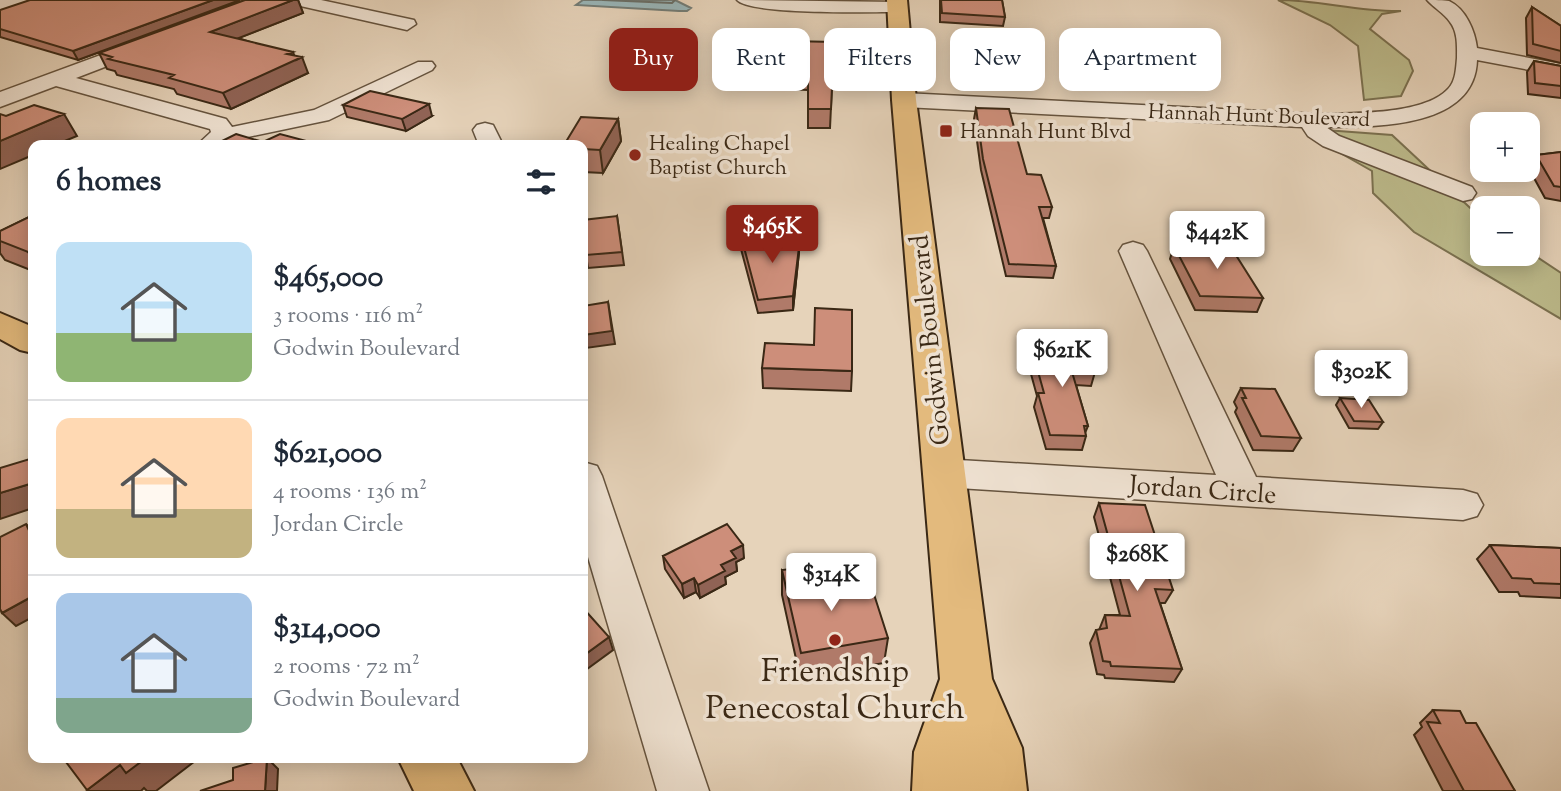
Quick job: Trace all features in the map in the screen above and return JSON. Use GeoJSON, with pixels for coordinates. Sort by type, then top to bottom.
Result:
{"type":"FeatureCollection","features":[{"type":"Feature","properties":{"kind":"main road","name":"Godwin Boulevard"},"geometry":{"type":"LineString","coordinates":[[897,3],[904,100],[965,679],[1002,777]]}},
{"type":"Feature","properties":{"kind":"main road"},"geometry":{"type":"LineString","coordinates":[[0,324],[28,339]]}},
{"type":"Feature","properties":{"kind":"main road","name":"Godwin Boulevard"},"geometry":{"type":"LineString","coordinates":[[941,791],[942,752],[965,679]]}},
{"type":"Feature","properties":{"kind":"main road"},"geometry":{"type":"LineString","coordinates":[[429,763],[445,791]]}},
{"type":"Feature","properties":{"kind":"street"},"geometry":{"type":"LineString","coordinates":[[0,6],[21,0]]}},
{"type":"Feature","properties":{"kind":"street"},"geometry":{"type":"LineString","coordinates":[[296,0],[407,24]]}},
{"type":"Feature","properties":{"kind":"street"},"geometry":{"type":"LineString","coordinates":[[746,0],[804,6],[897,3]]}},
{"type":"Feature","properties":{"kind":"street"},"geometry":{"type":"LineString","coordinates":[[1436,0],[1463,23],[1467,32],[1467,56],[1561,72]]}},
{"type":"Feature","properties":{"kind":"street"},"geometry":{"type":"LineString","coordinates":[[0,100],[163,39]]}},
{"type":"Feature","properties":{"kind":"street","name":"Hannah Hunt Boulevard"},"geometry":{"type":"LineString","coordinates":[[904,100],[1309,119],[1372,119],[1425,110],[1443,103],[1463,86],[1467,56]]}},
{"type":"Feature","properties":{"kind":"street"},"geometry":{"type":"LineString","coordinates":[[219,140],[321,115],[425,65]]}},
{"type":"Feature","properties":{"kind":"street"},"geometry":{"type":"LineString","coordinates":[[54,79],[218,124],[223,131],[216,140]]}},
{"type":"Feature","properties":{"kind":"street"},"geometry":{"type":"LineString","coordinates":[[1309,119],[1316,131],[1331,141],[1463,193]]}},
{"type":"Feature","properties":{"kind":"street"},"geometry":{"type":"LineString","coordinates":[[1133,251],[1243,492]]}},
{"type":"Feature","properties":{"kind":"street","name":"Jordan Circle"},"geometry":{"type":"LineString","coordinates":[[942,473],[1463,505]]}},
{"type":"Feature","properties":{"kind":"street"},"geometry":{"type":"LineString","coordinates":[[588,492],[683,791]]}},
{"type":"Feature","properties":{"kind":"shaded area"},"geometry":{"type":"Polygon","coordinates":[[[1278,0],[1401,11],[1382,14],[1370,29],[1409,60],[1413,71],[1401,96],[1364,100],[1358,46],[1330,25],[1278,0]]]}},
{"type":"Feature","properties":{"kind":"shaded area"},"geometry":{"type":"Polygon","coordinates":[[[1325,130],[1392,135],[1470,208],[1470,265],[1414,232],[1373,193],[1372,171],[1337,151],[1325,130]]]}},
{"type":"Feature","properties":{"kind":"shaded area"},"geometry":{"type":"Polygon","coordinates":[[[1540,259],[1561,273],[1561,319],[1471,266],[1540,266],[1540,259]]]}},
{"type":"Feature","properties":{"kind":"water"},"geometry":{"type":"Polygon","coordinates":[[[583,0],[675,0],[691,8],[679,11],[576,5],[583,0]]]}},
{"type":"Feature","properties":{"kind":"building"},"geometry":{"type":"Polygon","coordinates":[[[30,0],[213,0],[73,51],[0,29],[0,10],[30,0]]]}},
{"type":"Feature","properties":{"kind":"building"},"geometry":{"type":"Polygon","coordinates":[[[245,0],[293,0],[210,32],[293,52],[287,54],[302,57],[223,93],[169,78],[174,75],[108,59],[112,57],[99,53],[245,0]]]}},
{"type":"Feature","properties":{"kind":"building"},"geometry":{"type":"Polygon","coordinates":[[[941,0],[1002,0],[1005,17],[942,13],[941,0]]]}},
{"type":"Feature","properties":{"kind":"building"},"geometry":{"type":"Polygon","coordinates":[[[1532,7],[1561,26],[1561,51],[1533,44],[1532,7]]]}},
{"type":"Feature","properties":{"kind":"building"},"geometry":{"type":"Polygon","coordinates":[[[810,41],[824,42],[824,91],[832,91],[831,109],[808,109],[810,41]]]}},
{"type":"Feature","properties":{"kind":"building"},"geometry":{"type":"Polygon","coordinates":[[[1534,61],[1561,66],[1561,86],[1535,83],[1534,61]]]}},
{"type":"Feature","properties":{"kind":"building"},"geometry":{"type":"Polygon","coordinates":[[[370,91],[429,104],[402,119],[343,105],[370,91]]]}},
{"type":"Feature","properties":{"kind":"building"},"geometry":{"type":"Polygon","coordinates":[[[34,105],[64,114],[0,141],[0,114],[6,116],[34,105]]]}},
{"type":"Feature","properties":{"kind":"building"},"geometry":{"type":"Polygon","coordinates":[[[976,108],[1009,109],[1027,174],[1041,175],[1052,207],[1039,207],[1056,266],[1009,264],[983,159],[976,108]]]}},
{"type":"Feature","properties":{"kind":"building"},"geometry":{"type":"Polygon","coordinates":[[[581,117],[618,119],[600,150],[588,149],[588,140],[567,140],[581,117]]]}},
{"type":"Feature","properties":{"kind":"building"},"geometry":{"type":"Polygon","coordinates":[[[236,134],[256,140],[224,140],[236,134]]]}},
{"type":"Feature","properties":{"kind":"building"},"geometry":{"type":"Polygon","coordinates":[[[280,134],[303,140],[267,140],[280,134]]]}},
{"type":"Feature","properties":{"kind":"building"},"geometry":{"type":"Polygon","coordinates":[[[1561,152],[1561,187],[1554,186],[1540,162],[1540,155],[1561,152]]]}},
{"type":"Feature","properties":{"kind":"building"},"geometry":{"type":"Polygon","coordinates":[[[617,216],[622,252],[588,255],[588,219],[617,216]]]}},
{"type":"Feature","properties":{"kind":"building"},"geometry":{"type":"Polygon","coordinates":[[[28,217],[28,252],[0,241],[0,231],[28,217]]]}},
{"type":"Feature","properties":{"kind":"building"},"geometry":{"type":"Polygon","coordinates":[[[741,236],[800,239],[793,296],[758,300],[741,236]]]}},
{"type":"Feature","properties":{"kind":"building"},"geometry":{"type":"Polygon","coordinates":[[[1200,241],[1227,241],[1263,298],[1200,296],[1174,246],[1203,246],[1200,241]]]}},
{"type":"Feature","properties":{"kind":"building"},"geometry":{"type":"Polygon","coordinates":[[[608,302],[612,331],[588,334],[588,305],[608,302]]]}},
{"type":"Feature","properties":{"kind":"building"},"geometry":{"type":"Polygon","coordinates":[[[815,308],[852,310],[852,371],[762,368],[765,343],[814,345],[815,308]]]}},
{"type":"Feature","properties":{"kind":"building"},"geometry":{"type":"Polygon","coordinates":[[[1087,349],[1095,372],[1072,372],[1088,426],[1084,426],[1086,436],[1050,435],[1038,393],[1044,393],[1032,350],[1087,349]]]}},
{"type":"Feature","properties":{"kind":"building"},"geometry":{"type":"Polygon","coordinates":[[[1241,388],[1275,389],[1301,438],[1261,436],[1242,398],[1246,398],[1241,388]]]}},
{"type":"Feature","properties":{"kind":"building"},"geometry":{"type":"Polygon","coordinates":[[[1340,398],[1369,400],[1383,422],[1354,421],[1340,398]]]}},
{"type":"Feature","properties":{"kind":"building"},"geometry":{"type":"Polygon","coordinates":[[[28,460],[28,485],[0,493],[0,468],[28,460]]]}},
{"type":"Feature","properties":{"kind":"building"},"geometry":{"type":"Polygon","coordinates":[[[1099,503],[1145,505],[1173,590],[1155,589],[1182,669],[1111,666],[1110,662],[1103,661],[1096,630],[1107,628],[1105,615],[1130,616],[1099,503]]]}},
{"type":"Feature","properties":{"kind":"building"},"geometry":{"type":"Polygon","coordinates":[[[26,524],[28,528],[28,599],[2,613],[0,609],[0,537],[26,524]]]}},
{"type":"Feature","properties":{"kind":"building"},"geometry":{"type":"Polygon","coordinates":[[[727,524],[743,545],[731,551],[736,558],[721,565],[725,571],[698,585],[694,578],[682,584],[663,556],[727,524]]]}},
{"type":"Feature","properties":{"kind":"building"},"geometry":{"type":"Polygon","coordinates":[[[1490,545],[1561,548],[1561,584],[1534,583],[1531,579],[1512,578],[1490,545]]]}},
{"type":"Feature","properties":{"kind":"building"},"geometry":{"type":"Polygon","coordinates":[[[813,566],[820,592],[871,585],[888,638],[801,653],[782,570],[813,566]]]}},
{"type":"Feature","properties":{"kind":"building"},"geometry":{"type":"Polygon","coordinates":[[[588,614],[609,637],[588,652],[588,614]]]}},
{"type":"Feature","properties":{"kind":"building"},"geometry":{"type":"Polygon","coordinates":[[[1433,710],[1460,711],[1466,723],[1476,723],[1515,791],[1464,791],[1427,722],[1440,723],[1433,710]]]}},
{"type":"Feature","properties":{"kind":"building"},"geometry":{"type":"Polygon","coordinates":[[[67,763],[139,763],[126,773],[120,765],[87,790],[67,763]]]}},
{"type":"Feature","properties":{"kind":"building"},"geometry":{"type":"Polygon","coordinates":[[[250,763],[267,763],[265,791],[200,791],[233,780],[233,768],[250,763]]]}},
{"type":"Feature","properties":{"kind":"place","name":"Hannah Hunt Blvd"},"geometry":{"type":"Point","coordinates":[946,131]}},
{"type":"Feature","properties":{"kind":"place","name":"Healing Chapel Baptist Church"},"geometry":{"type":"Point","coordinates":[635,155]}},
{"type":"Feature","properties":{"kind":"place","name":"Friendship Penecostal Church"},"geometry":{"type":"Point","coordinates":[835,640]}}]}
